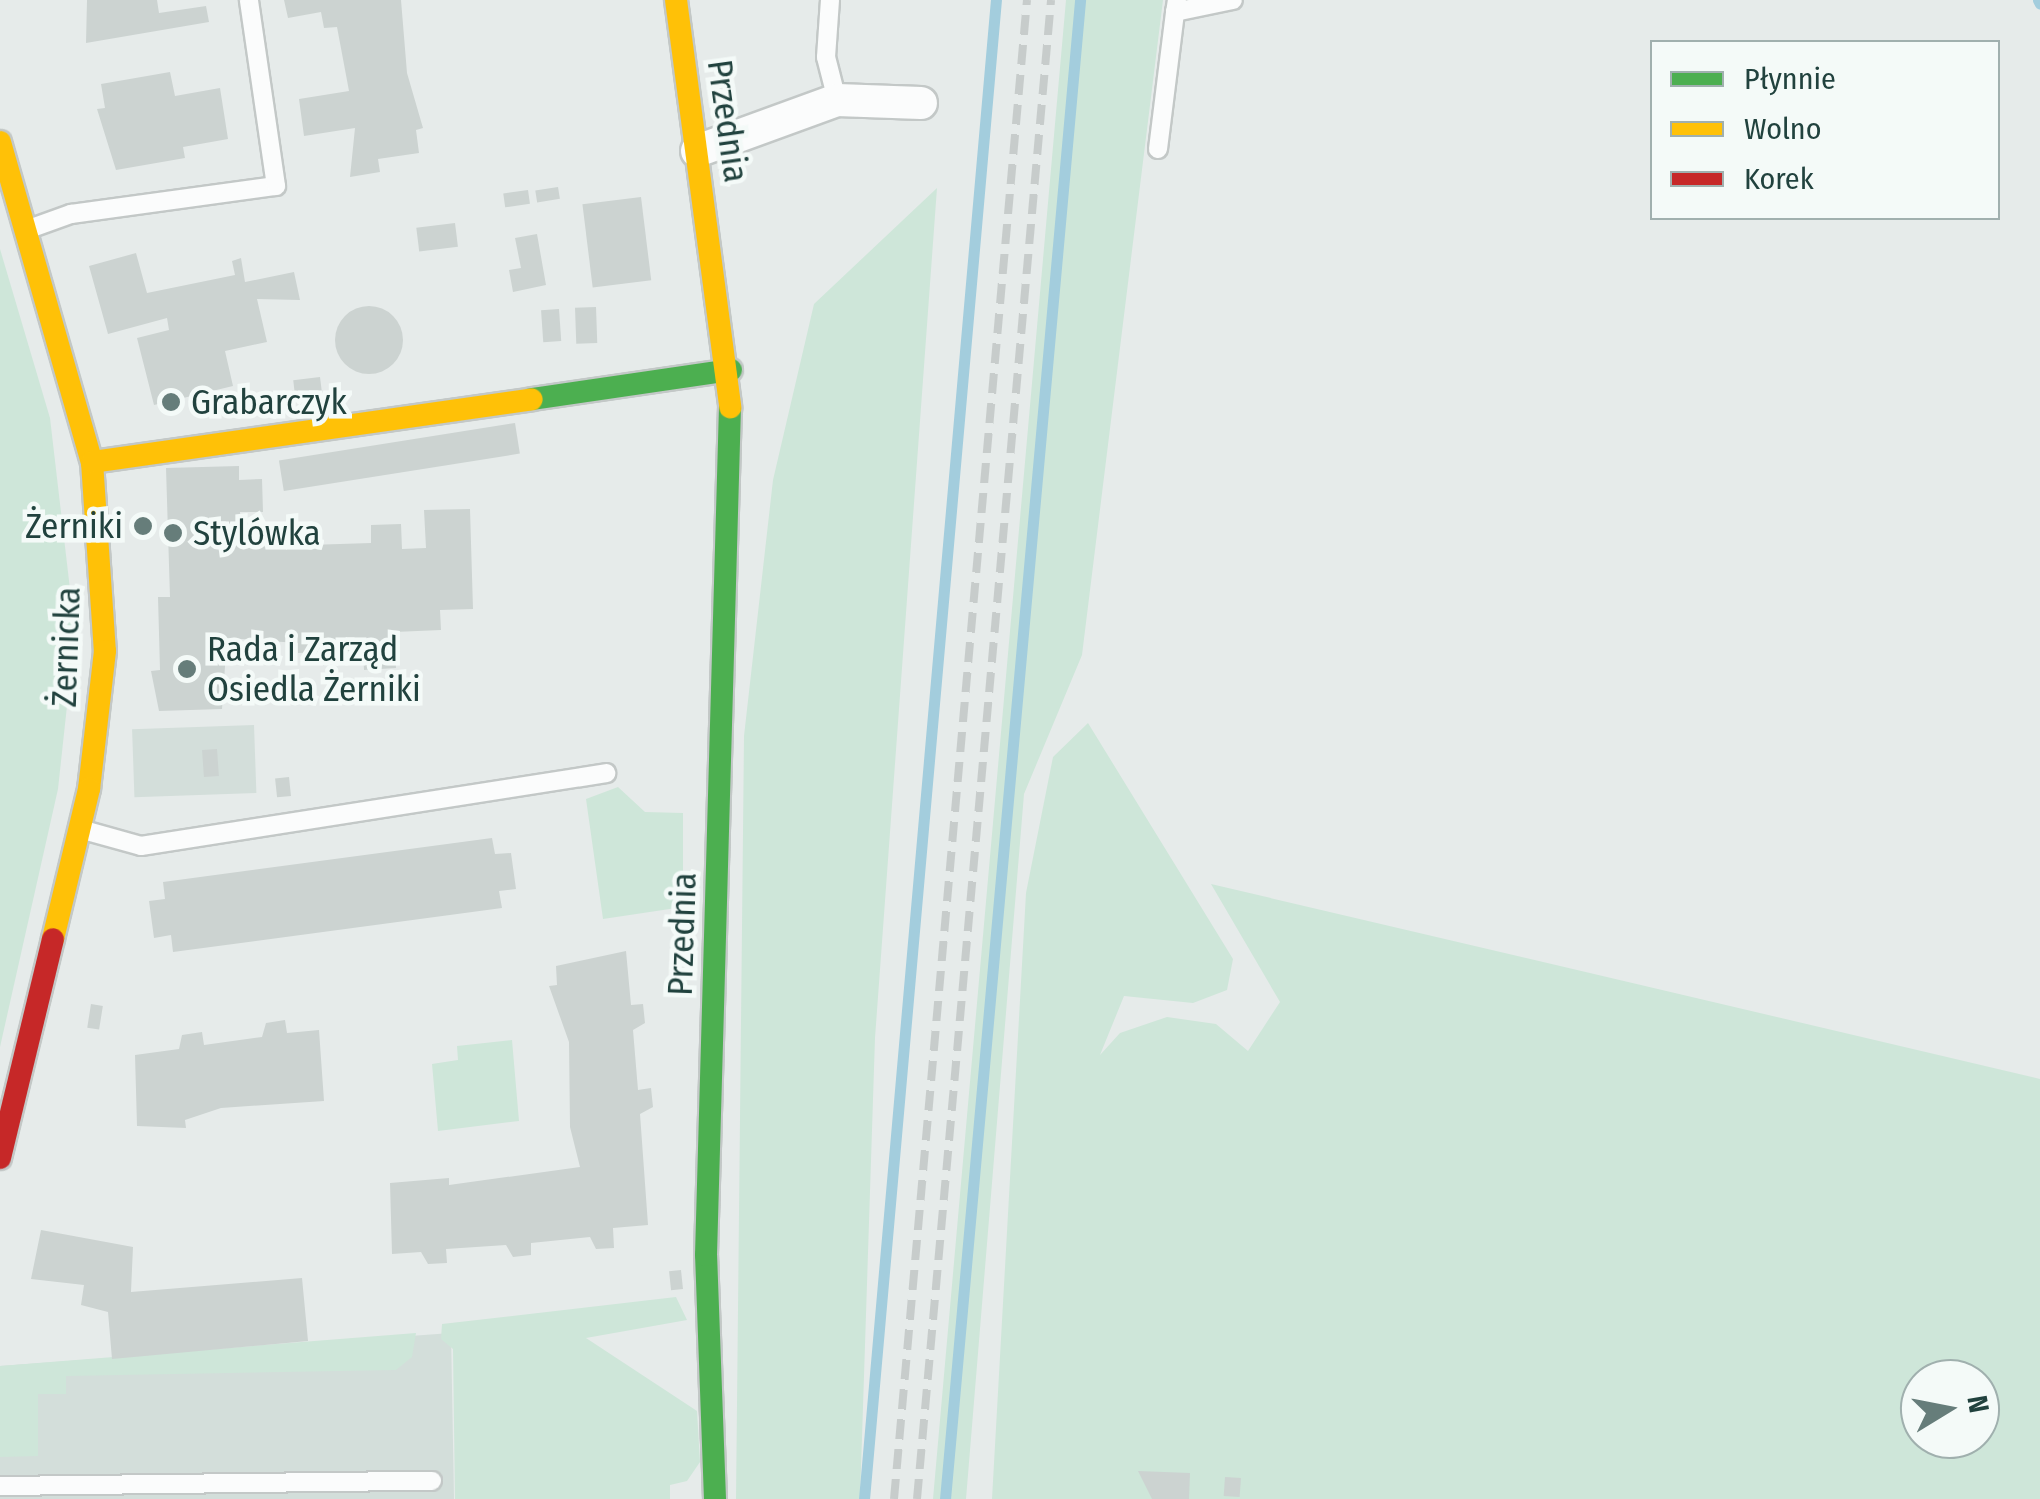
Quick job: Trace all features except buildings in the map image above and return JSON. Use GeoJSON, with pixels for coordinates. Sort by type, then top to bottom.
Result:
{"type":"FeatureCollection","features":[{"type":"Feature","properties":{"kind":"street","name":"Przednia"},"geometry":{"type":"LineString","coordinates":[[676,0],[731,370],[706,1254],[715,1499]]}},
{"type":"Feature","properties":{"kind":"street"},"geometry":{"type":"LineString","coordinates":[[696,151],[837,100],[922,103]]}},
{"type":"Feature","properties":{"kind":"street","name":"Żernicka"},"geometry":{"type":"LineString","coordinates":[[0,142],[92,462],[104,679],[80,829],[35,1060],[0,1158]]}},
{"type":"Feature","properties":{"kind":"street"},"geometry":{"type":"LineString","coordinates":[[92,462],[731,370]]}},
{"type":"Feature","properties":{"kind":"lane"},"geometry":{"type":"LineString","coordinates":[[28,230],[72,214],[276,186],[249,0]]}},
{"type":"Feature","properties":{"kind":"lane"},"geometry":{"type":"LineString","coordinates":[[830,0],[826,57],[837,100]]}},
{"type":"Feature","properties":{"kind":"lane"},"geometry":{"type":"LineString","coordinates":[[1158,149],[1176,6],[1233,0]]}},
{"type":"Feature","properties":{"kind":"lane"},"geometry":{"type":"LineString","coordinates":[[80,829],[142,846],[606,773]]}},
{"type":"Feature","properties":{"kind":"lane"},"geometry":{"type":"LineString","coordinates":[[0,1486],[432,1481]]}},
{"type":"Feature","properties":{"kind":"shaded area"},"geometry":{"type":"Polygon","coordinates":[[[254,725],[256,793],[134,797],[132,729],[254,725]]]}},
{"type":"Feature","properties":{"kind":"shaded area"},"geometry":{"type":"Polygon","coordinates":[[[451,1333],[454,1499],[0,1499],[0,1366],[451,1333]]]}},
{"type":"Feature","properties":{"kind":"green space"},"geometry":{"type":"Polygon","coordinates":[[[1066,0],[1163,0],[1082,655],[1024,794],[966,1499],[933,1499],[1066,0]]]}},
{"type":"Feature","properties":{"kind":"green space"},"geometry":{"type":"Polygon","coordinates":[[[937,188],[875,1038],[860,1499],[736,1499],[744,736],[773,480],[814,304],[937,188]]]}},
{"type":"Feature","properties":{"kind":"green space"},"geometry":{"type":"Polygon","coordinates":[[[0,249],[50,418],[75,632],[58,789],[0,1047],[0,249]]]}},
{"type":"Feature","properties":{"kind":"green space"},"geometry":{"type":"Polygon","coordinates":[[[1088,723],[1233,959],[1227,990],[1193,1003],[1124,996],[1100,1055],[1120,1033],[1167,1017],[1216,1024],[1248,1051],[1280,1002],[1211,884],[2040,1079],[2040,1499],[992,1499],[1026,893],[1053,757],[1088,723]]]}},
{"type":"Feature","properties":{"kind":"green space"},"geometry":{"type":"Polygon","coordinates":[[[618,787],[645,812],[683,813],[683,907],[603,919],[586,799],[618,787]]]}},
{"type":"Feature","properties":{"kind":"green space"},"geometry":{"type":"Polygon","coordinates":[[[512,1040],[519,1121],[438,1131],[432,1064],[458,1060],[457,1046],[512,1040]]]}},
{"type":"Feature","properties":{"kind":"green space"},"geometry":{"type":"Polygon","coordinates":[[[676,1297],[687,1320],[586,1338],[697,1411],[700,1462],[687,1481],[670,1485],[670,1499],[455,1499],[453,1349],[441,1339],[442,1324],[676,1297]]]}},
{"type":"Feature","properties":{"kind":"green space"},"geometry":{"type":"Polygon","coordinates":[[[416,1333],[412,1357],[396,1370],[66,1376],[66,1394],[38,1394],[38,1456],[0,1457],[0,1366],[416,1333]]]}},
{"type":"Feature","properties":{"kind":"waterway"},"geometry":{"type":"LineString","coordinates":[[864,1499],[996,0]]}},
{"type":"Feature","properties":{"kind":"waterway"},"geometry":{"type":"LineString","coordinates":[[945,1499],[1080,0]]}},
{"type":"Feature","properties":{"kind":"waterway"},"geometry":{"type":"LineString","coordinates":[[2038,0],[2040,4]]}},
{"type":"Feature","properties":{"kind":"railway"},"geometry":{"type":"LineString","coordinates":[[894,1499],[1027,0]]}},
{"type":"Feature","properties":{"kind":"railway"},"geometry":{"type":"LineString","coordinates":[[917,1499],[1051,0]]}},
{"type":"Feature","properties":{"kind":"traffic: fast"},"geometry":{"type":"LineString","coordinates":[[532,399],[731,370]]}},
{"type":"Feature","properties":{"kind":"traffic: fast"},"geometry":{"type":"LineString","coordinates":[[715,1499],[706,1255],[730,407]]}},
{"type":"Feature","properties":{"kind":"traffic: slow"},"geometry":{"type":"LineString","coordinates":[[676,0],[730,407]]}},
{"type":"Feature","properties":{"kind":"traffic: slow"},"geometry":{"type":"LineString","coordinates":[[0,142],[92,462],[105,651],[89,789],[53,939]]}},
{"type":"Feature","properties":{"kind":"traffic: slow"},"geometry":{"type":"LineString","coordinates":[[92,462],[532,399]]}},
{"type":"Feature","properties":{"kind":"traffic: jam"},"geometry":{"type":"LineString","coordinates":[[0,1158],[53,939]]}},
{"type":"Feature","properties":{"kind":"place","name":"Grabarczyk"},"geometry":{"type":"Point","coordinates":[171,402]}},
{"type":"Feature","properties":{"kind":"place","name":"Żerniki"},"geometry":{"type":"Point","coordinates":[143,526]}},
{"type":"Feature","properties":{"kind":"place","name":"Stylówka"},"geometry":{"type":"Point","coordinates":[173,533]}},
{"type":"Feature","properties":{"kind":"place","name":"Rada i Zarząd Osiedla Żerniki"},"geometry":{"type":"Point","coordinates":[187,669]}}]}
